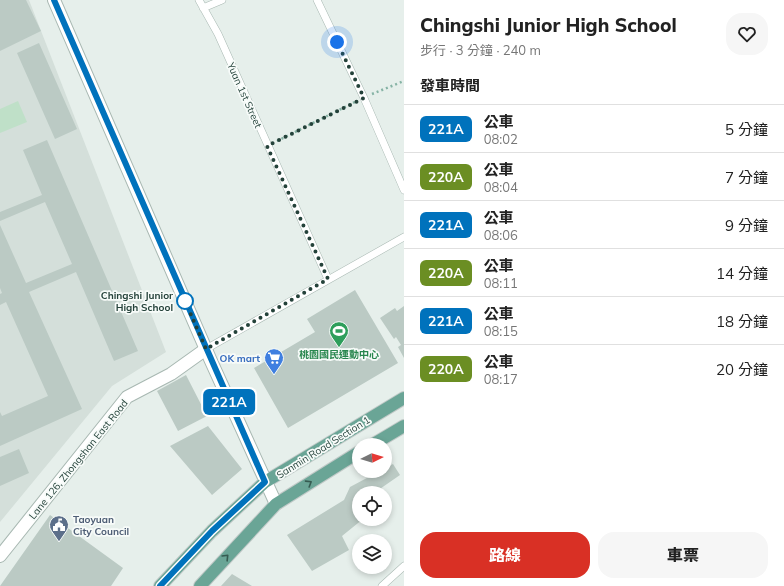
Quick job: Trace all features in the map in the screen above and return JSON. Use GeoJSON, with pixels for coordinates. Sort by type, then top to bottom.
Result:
{"type":"FeatureCollection","features":[{"type":"Feature","properties":{"kind":"main road","name":"Sanmin Road Section 1"},"geometry":{"type":"LineString","coordinates":[[160,586],[212,531],[265,482],[404,398]]}},
{"type":"Feature","properties":{"kind":"main road"},"geometry":{"type":"LineString","coordinates":[[384,438],[404,426]]}},
{"type":"Feature","properties":{"kind":"main road"},"geometry":{"type":"LineString","coordinates":[[200,586],[276,504],[352,456]]}},
{"type":"Feature","properties":{"kind":"street"},"geometry":{"type":"LineString","coordinates":[[54,0],[206,349],[276,504]]}},
{"type":"Feature","properties":{"kind":"street","name":"Lane 126, Zhongshan East Road"},"geometry":{"type":"LineString","coordinates":[[0,556],[127,397],[171,374],[206,349]]}},
{"type":"Feature","properties":{"kind":"lane","name":"Yuan 1st Street"},"geometry":{"type":"LineString","coordinates":[[199,0],[218,34],[328,279]]}},
{"type":"Feature","properties":{"kind":"lane"},"geometry":{"type":"LineString","coordinates":[[203,8],[222,0]]}},
{"type":"Feature","properties":{"kind":"lane"},"geometry":{"type":"LineString","coordinates":[[317,0],[364,98],[404,190]]}},
{"type":"Feature","properties":{"kind":"lane"},"geometry":{"type":"LineString","coordinates":[[206,349],[404,237]]}},
{"type":"Feature","properties":{"kind":"lane"},"geometry":{"type":"LineString","coordinates":[[382,586],[404,566]]}},
{"type":"Feature","properties":{"kind":"path"},"geometry":{"type":"LineString","coordinates":[[267,146],[364,98],[404,82]]}},
{"type":"Feature","properties":{"kind":"shaded area","name":"Chingshi Junior High School"},"geometry":{"type":"Polygon","coordinates":[[[0,0],[29,0],[166,352],[112,386],[0,522],[0,0]]]}},
{"type":"Feature","properties":{"kind":"green space"},"geometry":{"type":"Polygon","coordinates":[[[18,101],[27,122],[0,133],[0,109],[18,101]]]}},
{"type":"Feature","properties":{"kind":"building"},"geometry":{"type":"Polygon","coordinates":[[[0,0],[26,0],[41,31],[0,51],[0,0]]]}},
{"type":"Feature","properties":{"kind":"building"},"geometry":{"type":"Polygon","coordinates":[[[39,43],[77,129],[55,139],[17,53],[39,43]]]}},
{"type":"Feature","properties":{"kind":"building"},"geometry":{"type":"Polygon","coordinates":[[[47,140],[138,351],[114,361],[76,272],[29,292],[82,409],[0,446],[0,412],[2,416],[48,396],[6,302],[0,305],[0,294],[2,293],[0,288],[0,225],[26,283],[72,264],[45,202],[0,221],[0,212],[42,195],[23,150],[47,140]]]}},
{"type":"Feature","properties":{"kind":"building","name":"桃園國民運動中心"},"geometry":{"type":"Polygon","coordinates":[[[355,290],[398,363],[288,428],[254,368],[315,332],[307,319],[355,290]]]}},
{"type":"Feature","properties":{"kind":"building"},"geometry":{"type":"Polygon","coordinates":[[[404,306],[404,358],[398,347],[401,345],[396,337],[394,339],[380,318],[395,308],[397,311],[404,306]]]}},
{"type":"Feature","properties":{"kind":"building"},"geometry":{"type":"Polygon","coordinates":[[[186,375],[207,416],[178,431],[157,391],[186,375]]]}},
{"type":"Feature","properties":{"kind":"building"},"geometry":{"type":"Polygon","coordinates":[[[208,426],[242,469],[212,495],[170,446],[208,426]]]}},
{"type":"Feature","properties":{"kind":"building"},"geometry":{"type":"Polygon","coordinates":[[[19,449],[29,473],[0,486],[0,457],[19,449]]]}},
{"type":"Feature","properties":{"kind":"building"},"geometry":{"type":"Polygon","coordinates":[[[392,464],[400,475],[384,486],[352,486],[352,526],[354,526],[342,536],[349,550],[312,571],[287,535],[344,500],[350,487],[367,478],[392,478],[392,464]]]}},
{"type":"Feature","properties":{"kind":"building","name":"Taoyuan City Council"},"geometry":{"type":"Polygon","coordinates":[[[50,515],[123,568],[111,586],[0,586],[50,515]]]}},
{"type":"Feature","properties":{"kind":"building"},"geometry":{"type":"Polygon","coordinates":[[[232,574],[252,586],[221,586],[232,574]]]}},
{"type":"Feature","properties":{"kind":"bus line","name":"221A"},"geometry":{"type":"LineString","coordinates":[[54,0],[265,482],[212,531],[180,563],[160,586]]}},
{"type":"Feature","properties":{"kind":"place","name":"Chingshi Junior High School"},"geometry":{"type":"Point","coordinates":[185,301]}},
{"type":"Feature","properties":{"kind":"place","name":"桃園國民運動中心"},"geometry":{"type":"Point","coordinates":[339,348]}},
{"type":"Feature","properties":{"kind":"place","name":"OK mart"},"geometry":{"type":"Point","coordinates":[274,375]}},
{"type":"Feature","properties":{"kind":"place","name":"Taoyuan City Council"},"geometry":{"type":"Point","coordinates":[59,542]}},
{"type":"Feature","properties":{"kind":"route"},"geometry":{"type":"LineString","coordinates":[[185,301],[206,349],[328,279],[267,146],[364,98],[337,42]]}}]}
